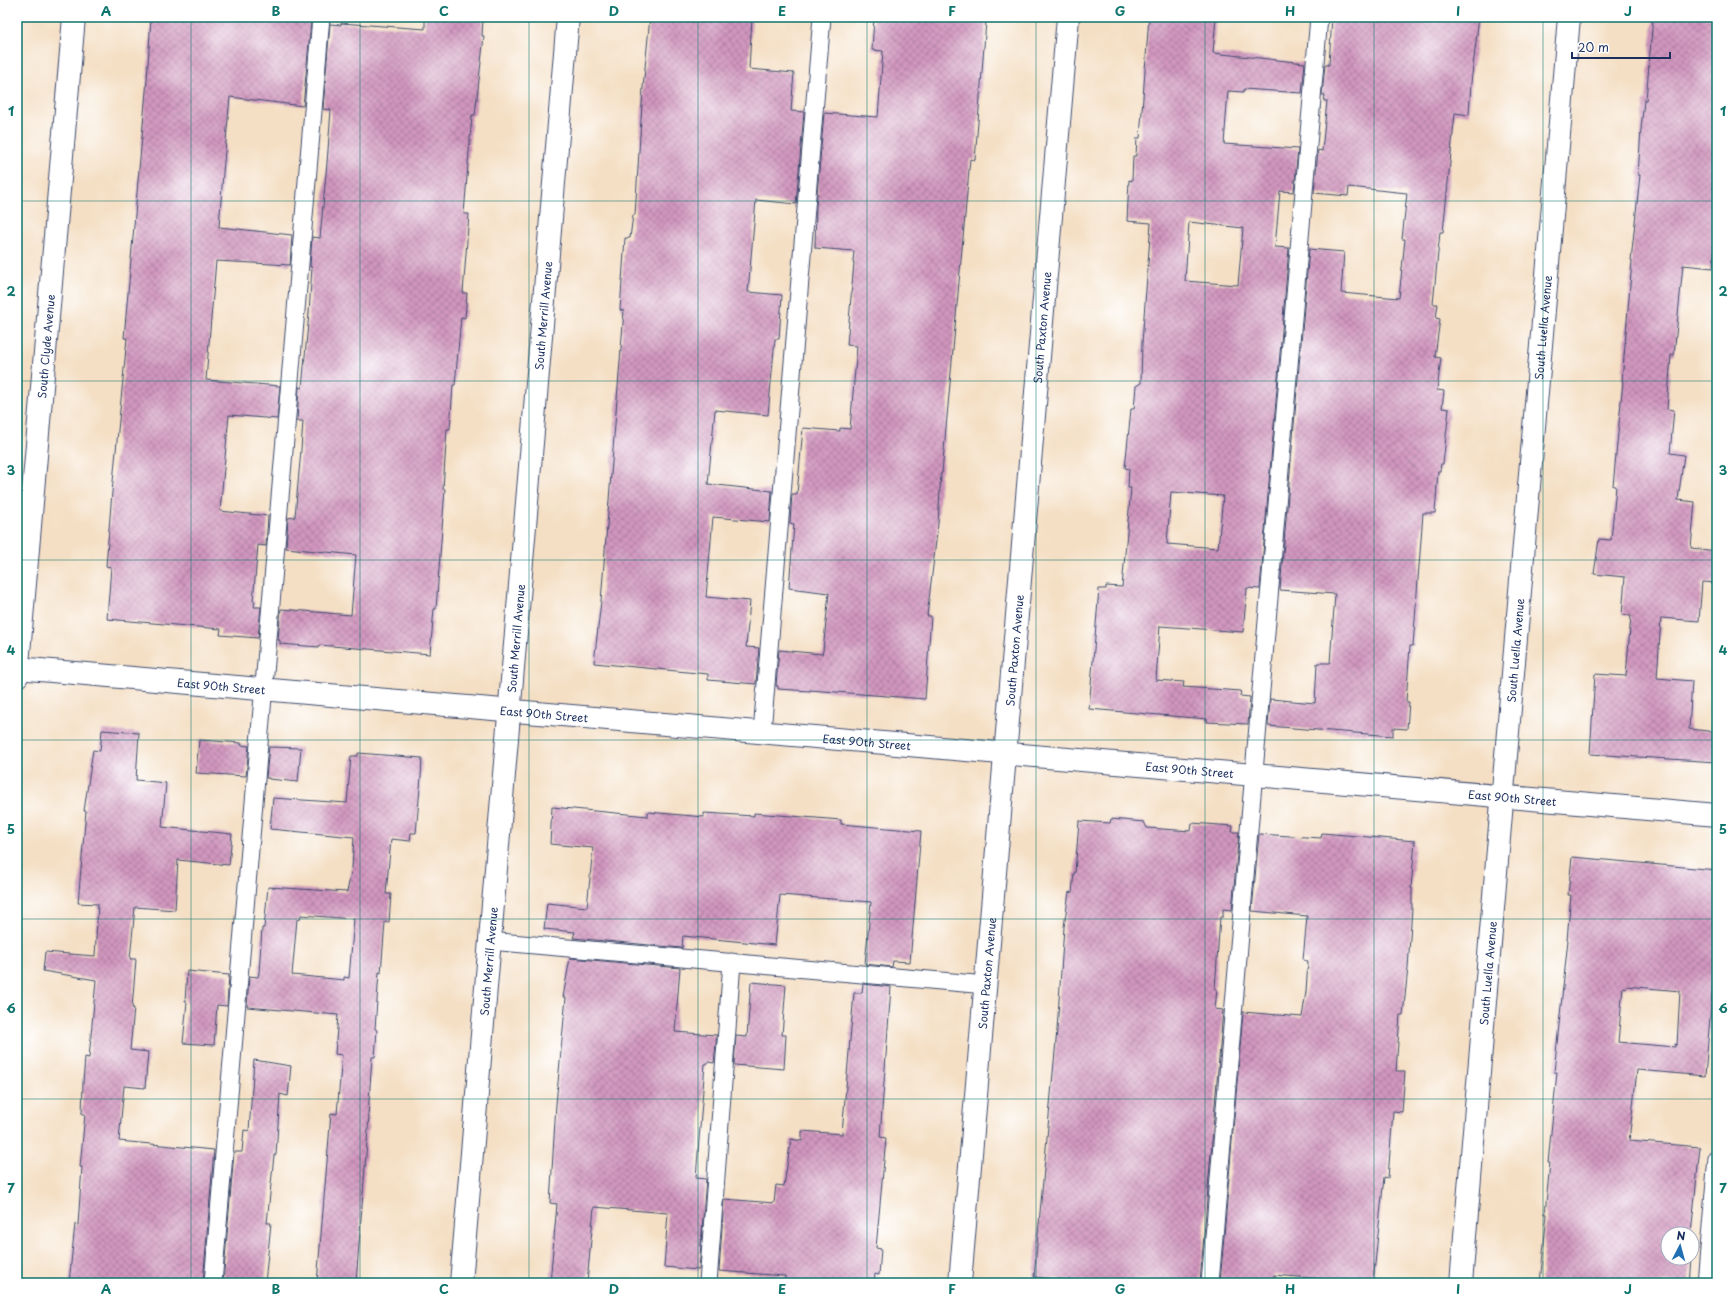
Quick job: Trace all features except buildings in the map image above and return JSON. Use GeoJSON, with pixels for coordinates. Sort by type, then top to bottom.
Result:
{"type":"FeatureCollection","features":[{"type":"Feature","properties":{"kind":"street","name":"South Clyde Avenue"},"geometry":{"type":"LineString","coordinates":[[17,671],[74,17]]}},
{"type":"Feature","properties":{"kind":"street","name":"South Merrill Avenue"},"geometry":{"type":"LineString","coordinates":[[461,1283],[568,17]]}},
{"type":"Feature","properties":{"kind":"street","name":"South Paxton Avenue"},"geometry":{"type":"LineString","coordinates":[[960,1283],[1068,17]]}},
{"type":"Feature","properties":{"kind":"street","name":"South Luella Avenue"},"geometry":{"type":"LineString","coordinates":[[1461,1283],[1569,17]]}},
{"type":"Feature","properties":{"kind":"street","name":"East 90th Street"},"geometry":{"type":"LineString","coordinates":[[17,671],[264,689],[1717,815]]}},
{"type":"Feature","properties":{"kind":"lane"},"geometry":{"type":"LineString","coordinates":[[213,1283],[321,17]]}},
{"type":"Feature","properties":{"kind":"lane"},"geometry":{"type":"LineString","coordinates":[[762,732],[822,17]]}},
{"type":"Feature","properties":{"kind":"lane"},"geometry":{"type":"LineString","coordinates":[[1210,1283],[1319,17]]}},
{"type":"Feature","properties":{"kind":"lane"},"geometry":{"type":"LineString","coordinates":[[489,941],[986,985]]}},
{"type":"Feature","properties":{"kind":"lane"},"geometry":{"type":"LineString","coordinates":[[708,1283],[732,962]]}},
{"type":"Feature","properties":{"kind":"lane"},"geometry":{"type":"LineString","coordinates":[[1706,1283],[1717,1158]]}}]}
